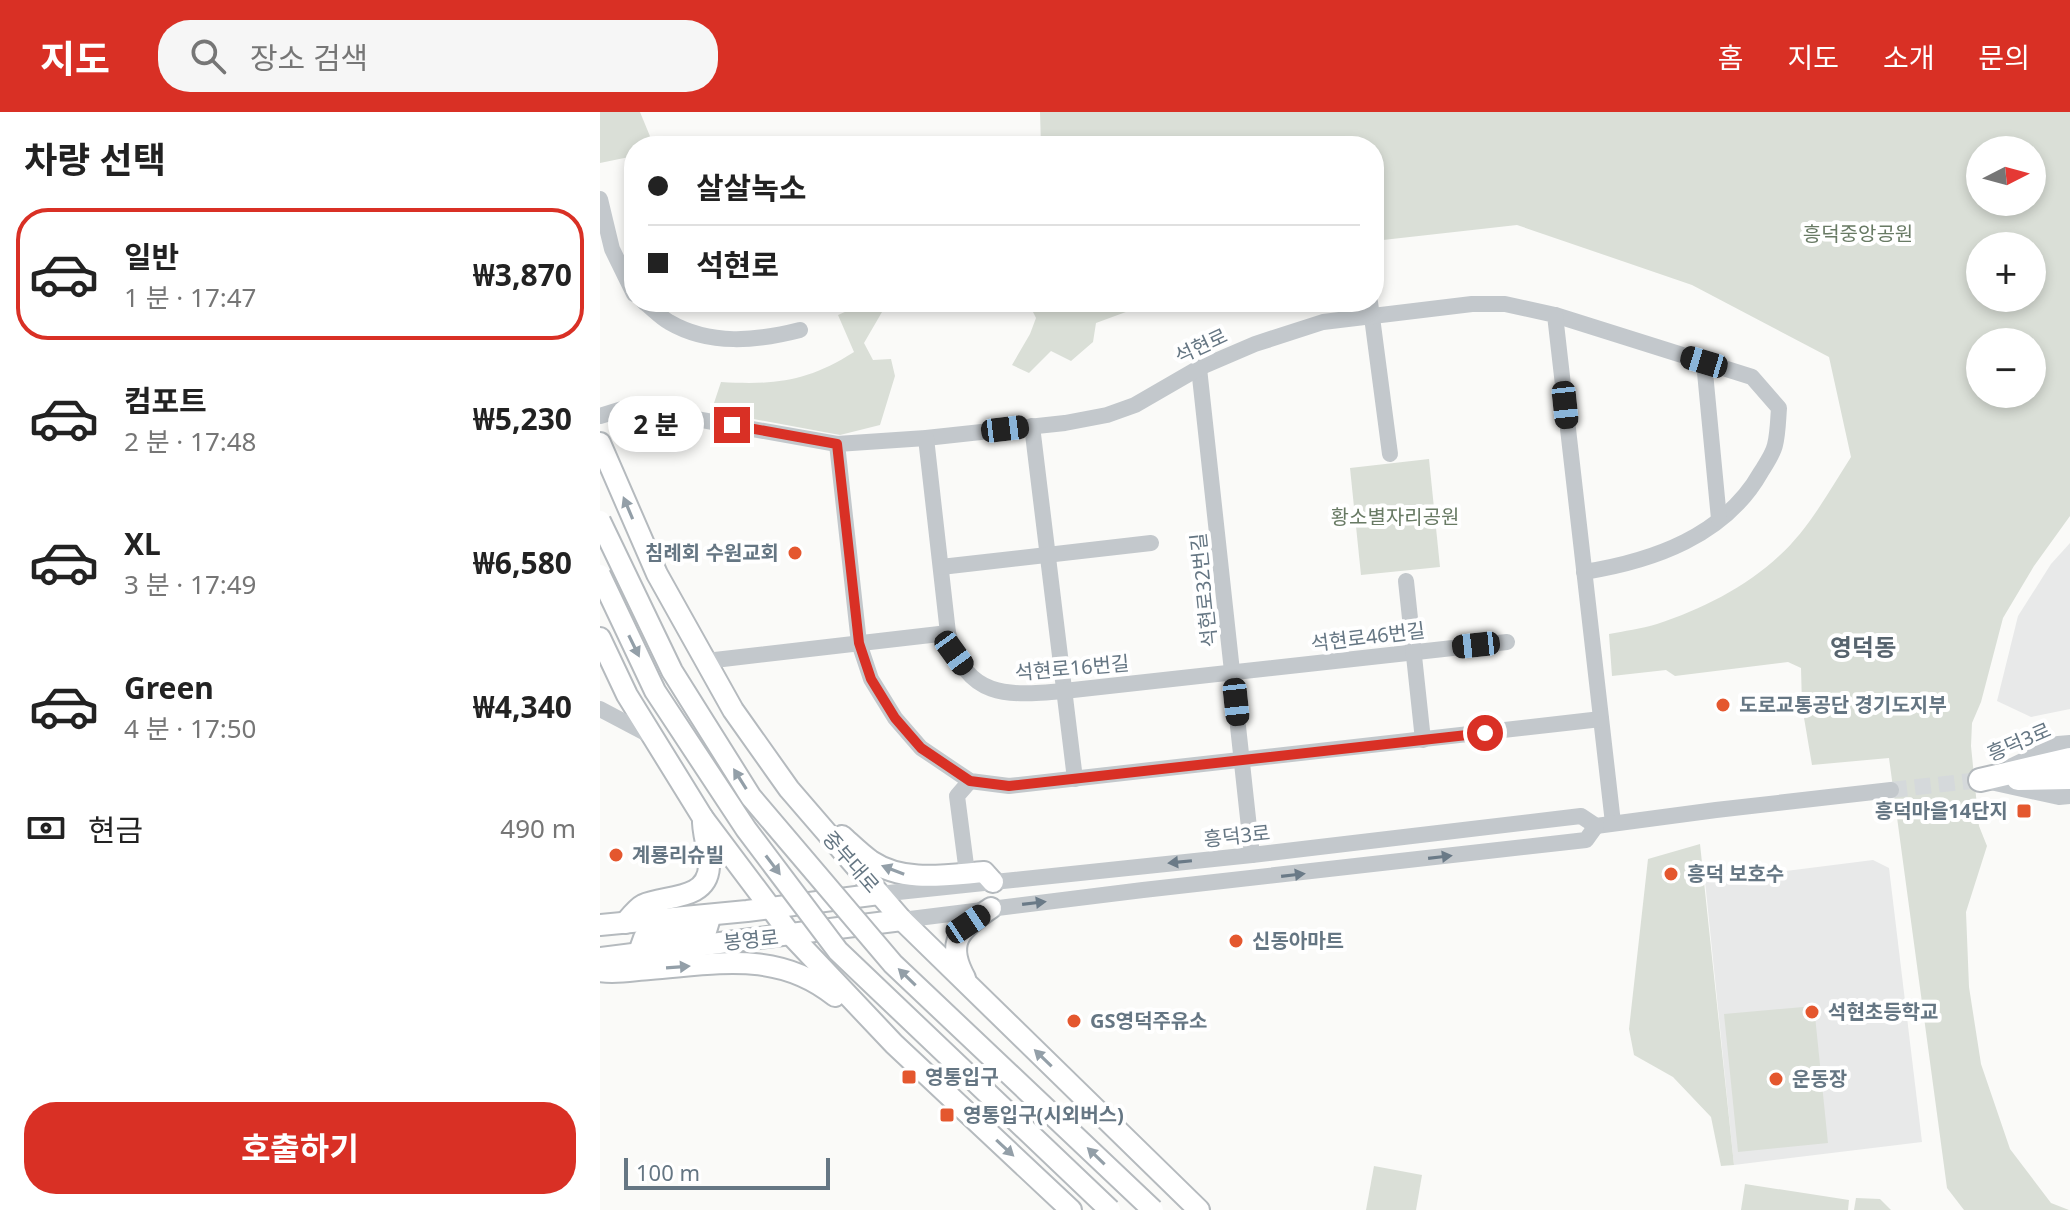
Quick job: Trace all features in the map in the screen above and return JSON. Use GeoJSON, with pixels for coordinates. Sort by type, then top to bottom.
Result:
{"type":"FeatureCollection","features":[{"type":"Feature","properties":{"kind":"highway"},"geometry":{"type":"LineString","coordinates":[[1980,780],[2070,759]]}},
{"type":"Feature","properties":{"kind":"highway"},"geometry":{"type":"LineString","coordinates":[[1980,780],[2070,778]]}},
{"type":"Feature","properties":{"kind":"main road","name":"중부대로"},"geometry":{"type":"LineString","coordinates":[[600,443],[657,574],[733,710],[792,793],[902,920],[1199,1210]]}},
{"type":"Feature","properties":{"kind":"main road"},"geometry":{"type":"LineString","coordinates":[[600,521],[672,671],[751,797],[893,964],[1153,1210]]}},
{"type":"Feature","properties":{"kind":"main road"},"geometry":{"type":"LineString","coordinates":[[600,575],[655,691],[746,829],[838,951],[1110,1210]]}},
{"type":"Feature","properties":{"kind":"main road"},"geometry":{"type":"LineString","coordinates":[[602,653],[703,818],[791,935],[894,1044],[1071,1210]]}},
{"type":"Feature","properties":{"kind":"main road"},"geometry":{"type":"LineString","coordinates":[[792,793],[872,862],[903,875],[984,872],[993,882]]}},
{"type":"Feature","properties":{"kind":"main road"},"geometry":{"type":"LineString","coordinates":[[625,923],[642,906],[692,892],[705,880],[709,869],[702,833],[703,818]]}},
{"type":"Feature","properties":{"kind":"main road","name":"봉영로"},"geometry":{"type":"LineString","coordinates":[[600,925],[879,894]]}},
{"type":"Feature","properties":{"kind":"main road"},"geometry":{"type":"LineString","coordinates":[[969,985],[957,964],[955,946],[968,924],[991,908]]}},
{"type":"Feature","properties":{"kind":"main road"},"geometry":{"type":"LineString","coordinates":[[639,952],[644,938],[650,936],[706,931],[710,922],[705,915]]}},
{"type":"Feature","properties":{"kind":"main road","name":"봉영로"},"geometry":{"type":"LineString","coordinates":[[600,958],[902,920]]}},
{"type":"Feature","properties":{"kind":"main road"},"geometry":{"type":"LineString","coordinates":[[600,971],[746,962],[791,969],[819,983],[894,1044]]}},
{"type":"Feature","properties":{"kind":"street"},"geometry":{"type":"LineString","coordinates":[[600,199],[612,249],[624,274]]}},
{"type":"Feature","properties":{"kind":"street","name":"석현로"},"geometry":{"type":"LineString","coordinates":[[1384,308],[1505,304],[1555,315],[1752,377],[1779,408],[1775,447],[1749,494],[1685,543],[1658,556],[1584,572]]}},
{"type":"Feature","properties":{"kind":"street"},"geometry":{"type":"LineString","coordinates":[[657,312],[670,322],[716,338],[763,339],[800,330]]}},
{"type":"Feature","properties":{"kind":"street","name":"석현로"},"geometry":{"type":"LineString","coordinates":[[600,416],[629,407],[837,444],[1065,423],[1135,405],[1199,368],[1255,344],[1361,312]]}},
{"type":"Feature","properties":{"kind":"street"},"geometry":{"type":"LineString","coordinates":[[1372,312],[1390,454]]}},
{"type":"Feature","properties":{"kind":"street"},"geometry":{"type":"LineString","coordinates":[[1555,315],[1601,719],[1605,825]]}},
{"type":"Feature","properties":{"kind":"street"},"geometry":{"type":"LineString","coordinates":[[1704,362],[1719,519]]}},
{"type":"Feature","properties":{"kind":"street","name":"석현로32번길"},"geometry":{"type":"LineString","coordinates":[[1199,368],[1252,855]]}},
{"type":"Feature","properties":{"kind":"street"},"geometry":{"type":"LineString","coordinates":[[1032,426],[1075,779]]}},
{"type":"Feature","properties":{"kind":"street","name":"석현로16번길"},"geometry":{"type":"LineString","coordinates":[[926,438],[948,633],[954,653],[968,672],[987,687],[1001,693],[1019,695],[1233,673]]}},
{"type":"Feature","properties":{"kind":"street"},"geometry":{"type":"LineString","coordinates":[[837,444],[859,643],[871,679],[895,718],[921,748],[970,781],[1009,786],[1601,719]]}},
{"type":"Feature","properties":{"kind":"street"},"geometry":{"type":"LineString","coordinates":[[941,567],[1151,543]]}},
{"type":"Feature","properties":{"kind":"street"},"geometry":{"type":"LineString","coordinates":[[1406,581],[1423,740]]}},
{"type":"Feature","properties":{"kind":"street"},"geometry":{"type":"LineString","coordinates":[[706,661],[948,633]]}},
{"type":"Feature","properties":{"kind":"street","name":"석현로46번길"},"geometry":{"type":"LineString","coordinates":[[1233,673],[1507,642]]}},
{"type":"Feature","properties":{"kind":"street"},"geometry":{"type":"LineString","coordinates":[[600,709],[653,737]]}},
{"type":"Feature","properties":{"kind":"street","name":"흥덕3로"},"geometry":{"type":"LineString","coordinates":[[1980,780],[2058,744],[2070,743]]}},
{"type":"Feature","properties":{"kind":"street","name":"흥덕3로"},"geometry":{"type":"LineString","coordinates":[[1980,780],[2059,797],[2070,796]]}},
{"type":"Feature","properties":{"kind":"street"},"geometry":{"type":"LineString","coordinates":[[967,873],[957,796],[970,781]]}},
{"type":"Feature","properties":{"kind":"street","name":"흥덕3로"},"geometry":{"type":"LineString","coordinates":[[879,894],[1252,855],[1581,816],[1605,825],[1891,790]]}},
{"type":"Feature","properties":{"kind":"street","name":"흥덕3로"},"geometry":{"type":"LineString","coordinates":[[902,920],[1586,840],[1605,825]]}},
{"type":"Feature","properties":{"kind":"shaded area"},"geometry":{"type":"Polygon","coordinates":[[[2070,543],[2070,709],[2031,717],[1997,701],[2018,616],[2051,564],[2070,543]]]}},
{"type":"Feature","properties":{"kind":"shaded area","name":"석현초등학교"},"geometry":{"type":"Polygon","coordinates":[[[1873,860],[1889,868],[1922,1142],[1734,1165],[1705,881],[1873,860]]]}},
{"type":"Feature","properties":{"kind":"green space"},"geometry":{"type":"Polygon","coordinates":[[[600,112],[640,112],[650,136],[624,136],[624,158],[600,163],[600,112]]]}},
{"type":"Feature","properties":{"kind":"green space","name":"흥덕중앙공원"},"geometry":{"type":"Polygon","coordinates":[[[1040,112],[2070,112],[2070,516],[2034,566],[2003,618],[1981,702],[1972,723],[1971,746],[1979,826],[1987,846],[1966,912],[1969,987],[1981,1064],[2010,1149],[2051,1203],[2069,1210],[1964,1210],[1947,1188],[1889,758],[1812,765],[1802,706],[1801,668],[1788,662],[1675,676],[1666,670],[1612,676],[1609,634],[1645,627],[1706,605],[1766,567],[1800,534],[1851,457],[1829,357],[1692,285],[1517,225],[1384,240],[1384,136],[1041,136],[1040,112]]]}},
{"type":"Feature","properties":{"kind":"green space"},"geometry":{"type":"Polygon","coordinates":[[[845,312],[882,312],[864,343],[873,360],[891,359],[895,376],[880,425],[840,435],[732,415],[713,406],[721,382],[758,383],[790,379],[821,370],[854,352],[838,315],[845,312]]]}},
{"type":"Feature","properties":{"kind":"green space"},"geometry":{"type":"Polygon","coordinates":[[[1033,312],[1126,312],[1096,323],[1093,342],[1071,361],[1051,351],[1029,373],[1012,365],[1036,318],[1033,312]]]}},
{"type":"Feature","properties":{"kind":"green space","name":"황소별자리공원"},"geometry":{"type":"Polygon","coordinates":[[[1429,459],[1440,567],[1361,575],[1350,468],[1429,459]]]}},
{"type":"Feature","properties":{"kind":"green space"},"geometry":{"type":"Polygon","coordinates":[[[1700,844],[1734,1165],[1721,1166],[1711,1117],[1673,1077],[1634,1055],[1629,1029],[1648,859],[1700,844]]]}},
{"type":"Feature","properties":{"kind":"green space","name":"운동장"},"geometry":{"type":"Polygon","coordinates":[[[1814,1006],[1828,1143],[1738,1152],[1724,1014],[1814,1006]]]}},
{"type":"Feature","properties":{"kind":"green space"},"geometry":{"type":"Polygon","coordinates":[[[1374,1166],[1422,1175],[1416,1210],[1366,1210],[1374,1166]]]}},
{"type":"Feature","properties":{"kind":"green space"},"geometry":{"type":"Polygon","coordinates":[[[1745,1184],[1849,1200],[1848,1210],[1741,1210],[1745,1184]]]}},
{"type":"Feature","properties":{"kind":"green space"},"geometry":{"type":"Polygon","coordinates":[[[1856,1198],[1880,1199],[1891,1210],[1854,1210],[1856,1198]]]}},
{"type":"Feature","properties":{"kind":"tunnel"},"geometry":{"type":"LineString","coordinates":[[1891,790],[1980,780]]}},
{"type":"Feature","properties":{"kind":"place","name":"침례회 수원교회"},"geometry":{"type":"Point","coordinates":[795,553]}},
{"type":"Feature","properties":{"kind":"place","name":"도로교통공단 경기도지부"},"geometry":{"type":"Point","coordinates":[1723,705]}},
{"type":"Feature","properties":{"kind":"place","name":"흥덕마을14단지"},"geometry":{"type":"Point","coordinates":[2024,811]}},
{"type":"Feature","properties":{"kind":"place","name":"계룡리슈빌"},"geometry":{"type":"Point","coordinates":[616,855]}},
{"type":"Feature","properties":{"kind":"place","name":"흥덕 보호수"},"geometry":{"type":"Point","coordinates":[1671,874]}},
{"type":"Feature","properties":{"kind":"place","name":"신동아마트"},"geometry":{"type":"Point","coordinates":[1236,941]}},
{"type":"Feature","properties":{"kind":"place","name":"석현초등학교"},"geometry":{"type":"Point","coordinates":[1812,1012]}},
{"type":"Feature","properties":{"kind":"place","name":"GS영덕주유소"},"geometry":{"type":"Point","coordinates":[1074,1021]}},
{"type":"Feature","properties":{"kind":"place","name":"영통입구"},"geometry":{"type":"Point","coordinates":[909,1077]}},
{"type":"Feature","properties":{"kind":"place","name":"운동장"},"geometry":{"type":"Point","coordinates":[1776,1079]}},
{"type":"Feature","properties":{"kind":"place","name":"영통입구(시외버스)"},"geometry":{"type":"Point","coordinates":[947,1115]}},
{"type":"Feature","properties":{"kind":"district","name":"영덕동"},"geometry":{"type":"Point","coordinates":[1863,648]}},
{"type":"Feature","properties":{"kind":"route"},"geometry":{"type":"LineString","coordinates":[[732,425],[837,444],[859,643],[864,664],[895,718],[921,748],[970,781],[1009,786],[1485,733]]}}]}
